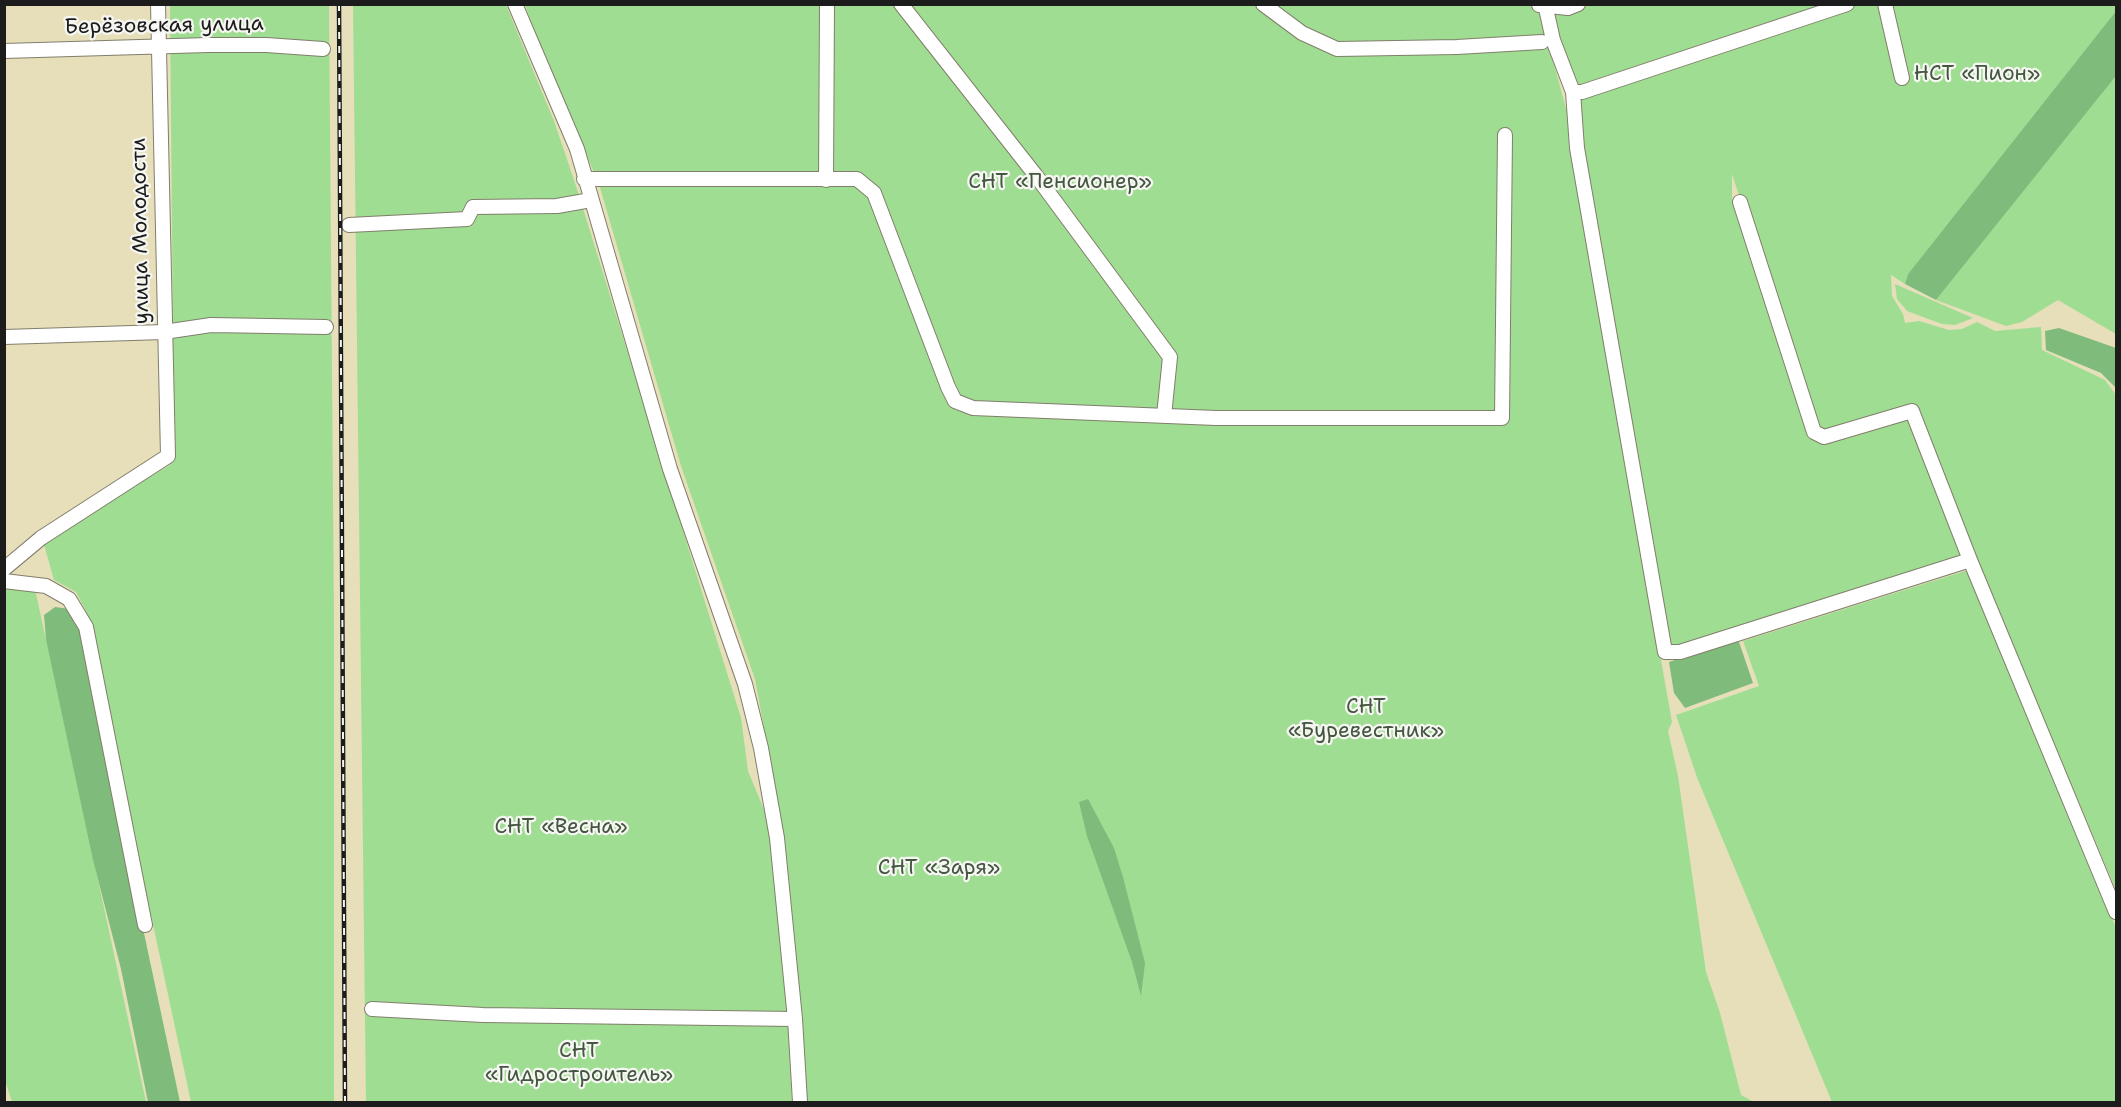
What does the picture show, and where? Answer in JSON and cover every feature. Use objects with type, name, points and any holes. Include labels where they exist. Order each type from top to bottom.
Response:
[{"type":"street","name":"улица Молодости","points":[[4,569],[41,538],[168,456],[158,4]]},
{"type":"street","points":[[516,4],[577,149],[670,469],[745,684],[761,748],[777,838],[795,1019],[800,1102]]},
{"type":"street","points":[[826,180],[827,4]]},
{"type":"street","points":[[901,4],[1037,177],[1170,357],[1164,416]]},
{"type":"street","points":[[1263,4],[1302,33],[1338,49],[1457,47],[1542,42]]},
{"type":"street","points":[[1578,4],[1568,8],[1543,5],[1553,40],[1573,92],[1581,172],[1662,647],[1665,652],[1680,652],[1970,560]]},
{"type":"street","points":[[1573,92],[1582,92],[1847,4]]},
{"type":"street","points":[[1885,4],[1902,78]]},
{"type":"street","name":"Берёзовская улица","points":[[4,51],[266,45],[324,49]]},
{"type":"street","points":[[584,178],[857,180],[874,193],[955,401],[973,408],[1164,416],[1502,418],[1505,135]]},
{"type":"street","points":[[349,225],[466,219],[473,207],[557,206],[591,200]]},
{"type":"street","points":[[1740,202],[1814,432],[1824,437],[1912,411],[1970,560],[2116,912]]},
{"type":"street","points":[[4,337],[164,332],[211,325],[326,327]]},
{"type":"street","points":[[4,581],[45,586],[69,599],[87,627],[146,925]]},
{"type":"street","points":[[372,1009],[483,1015],[795,1019]]},
{"type":"green space","points":[[170,5],[329,5],[334,623],[334,1102],[191,1102],[101,681],[93,625],[76,592],[54,580],[43,541],[170,465],[174,455]]},
{"type":"green space","name":"СНТ «Весна»","points":[[353,5],[506,5],[554,121],[741,718],[748,771],[770,824],[786,994],[792,1102],[366,1102]]},
{"type":"green space","points":[[525,5],[1538,5],[1571,127],[1616,407],[1672,722],[1668,731],[1678,776],[1706,972],[1720,1013],[1741,1095],[1754,1102],[805,1102],[784,837],[755,679],[681,466],[599,184],[541,49]]},
{"type":"green space","points":[[1549,5],[2116,5],[2116,11],[1908,274],[1905,284],[1891,275],[1892,296],[1903,314],[1905,323],[1919,321],[1949,330],[1962,329],[1977,322],[1995,331],[2041,327],[2042,350],[2105,380],[2116,395],[2116,890],[1912,406],[1825,434],[1816,428],[1732,174],[1732,199],[1808,437],[1823,445],[1907,418],[1963,558],[1671,649],[1581,148]]},
{"type":"green space","points":[[2116,11],[2116,76],[1936,300],[1905,284],[1908,274]]},
{"type":"green space","name":"НСТ «Пион»","points":[[2116,76],[2116,334],[2058,300],[2022,322],[2006,326],[1936,300]]},
{"type":"green space","points":[[1895,284],[1973,318],[1955,325],[1942,324],[1907,311],[1897,299]]},
{"type":"green space","points":[[2059,328],[2116,348],[2116,388],[2101,373],[2046,350],[2045,331]]},
{"type":"green space","points":[[1968,570],[2116,928],[2116,1102],[1832,1102],[1698,780],[1676,715],[1759,686],[1743,641]]},
{"type":"green space","points":[[4,585],[35,589],[146,1102],[12,1102],[5,1080]]},
{"type":"green space","points":[[55,607],[70,609],[77,619],[180,1102],[148,1102],[121,969],[93,860],[46,640],[44,615]]},
{"type":"green space","points":[[1738,639],[1753,683],[1685,708],[1674,693],[1669,662]]},
{"type":"green space","points":[[1088,799],[1114,848],[1123,877],[1145,963],[1141,996],[1132,962],[1087,836],[1079,802]]},
{"type":"railway","points":[[339,4],[345,1102]]},
{"type":"park label","name":"СНТ «Пенсионер»","points":[[1060,183]]},
{"type":"park label","name":"СНТ «Буревестник»","points":[[1366,720]]},
{"type":"park label","name":"СНТ «Заря»","points":[[939,869]]},
{"type":"park label","name":"СНТ «Гидростроитель»","points":[[579,1064]]}]
